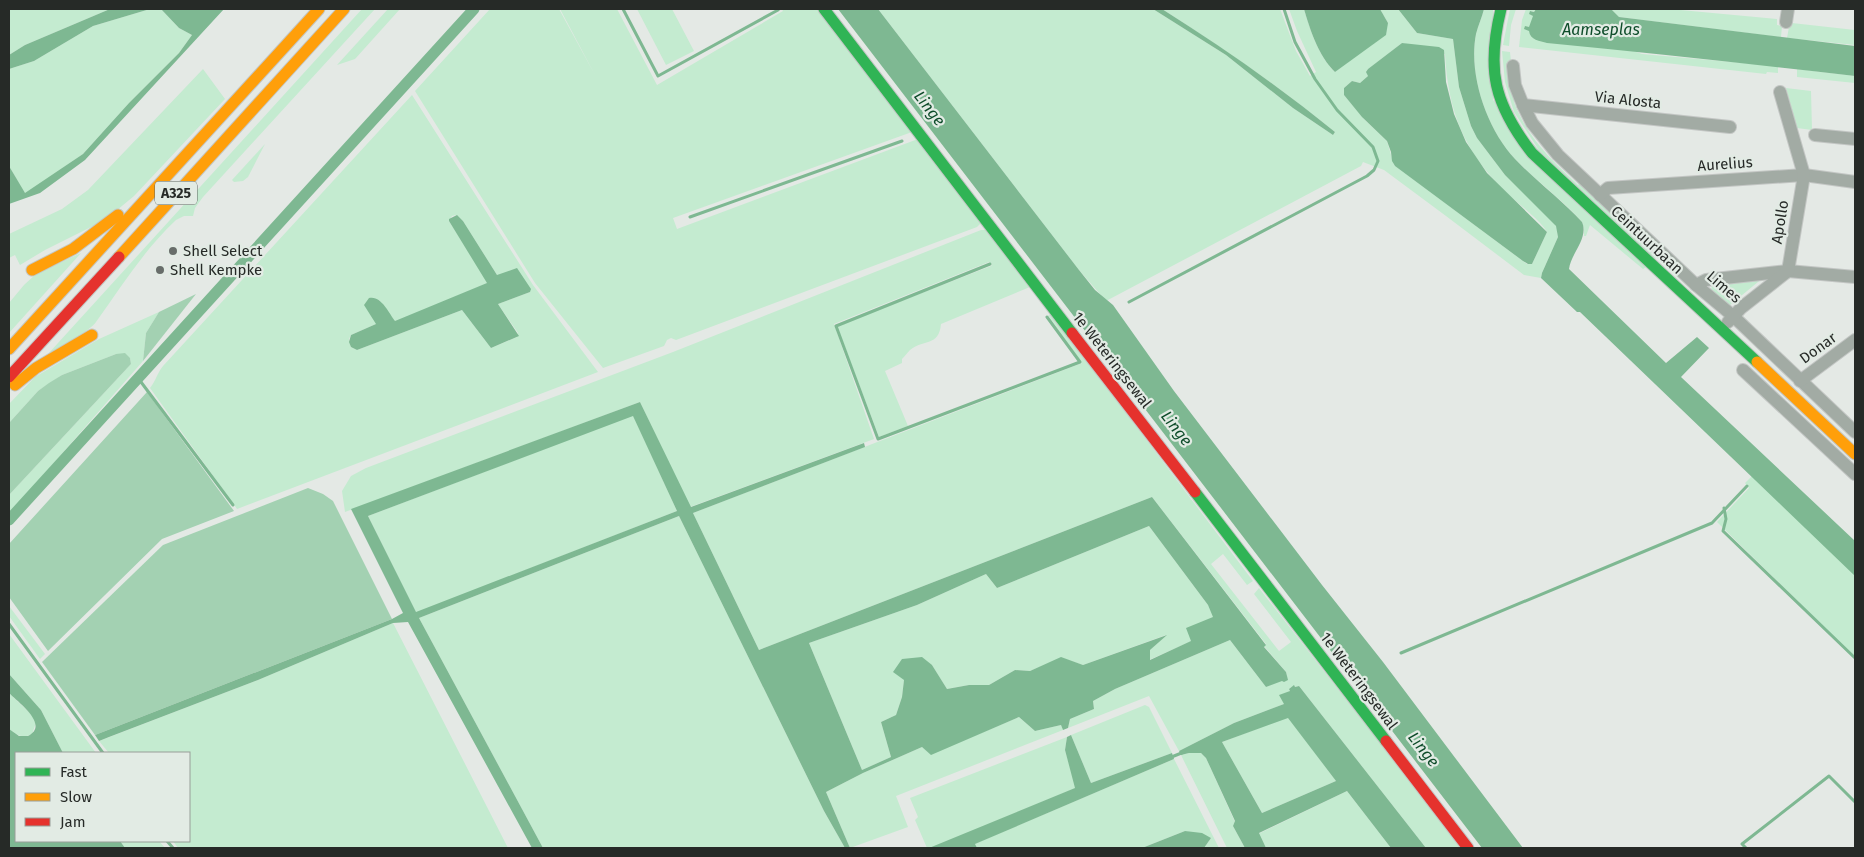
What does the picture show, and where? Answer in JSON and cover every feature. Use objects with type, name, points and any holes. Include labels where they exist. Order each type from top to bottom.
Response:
[{"type":"main road","name":"A325","points":[[9,349],[320,9]]},
{"type":"main road","name":"A325","points":[[9,377],[344,9]]},
{"type":"main road","name":"1e Weteringsewal","points":[[824,9],[1468,848]]},
{"type":"main road","name":"Ceintuurbaan","points":[[1502,9],[1494,35],[1494,75],[1498,96],[1508,120],[1521,140],[1532,153],[1855,454]]},
{"type":"main road","points":[[32,270],[73,249],[158,185]]},
{"type":"main road","points":[[9,389],[36,368],[92,335]]},
{"type":"street","points":[[1786,22],[1788,9]]},
{"type":"street","name":"Limes","points":[[1513,66],[1515,85],[1523,105],[1543,139],[1600,195],[1696,285],[1733,316],[1855,432]]},
{"type":"street","name":"Apollo","points":[[1780,92],[1804,175],[1788,271]]},
{"type":"street","name":"Via Alosta","points":[[1523,105],[1730,126]]},
{"type":"street","points":[[1815,135],[1855,139]]},
{"type":"street","name":"Aurelius","points":[[1600,195],[1608,188],[1804,175],[1855,182]]},
{"type":"street","points":[[1721,330],[1741,308],[1788,271]]},
{"type":"street","points":[[1696,285],[1706,280],[1788,271],[1855,277]]},
{"type":"street","name":"Donar","points":[[1800,381],[1855,340]]},
{"type":"street","points":[[1743,370],[1855,474]]},
{"type":"street","points":[[1779,403],[1789,392]]},
{"type":"shaded area","points":[[9,9],[110,9],[25,45],[9,55]]},
{"type":"shaded area","points":[[150,9],[161,9],[179,28],[192,35],[179,53],[129,103],[83,154],[25,194],[9,166],[9,69],[34,61],[93,26]]},
{"type":"shaded area","points":[[362,9],[375,9],[203,197],[195,208],[193,216],[184,216],[176,220],[164,232],[133,269],[92,326],[81,335],[48,354]]},
{"type":"shaded area","points":[[388,9],[400,9],[355,59],[337,65]]},
{"type":"shaded area","points":[[490,9],[559,9],[595,75],[560,9],[617,9],[657,85],[783,11],[782,9],[818,9],[912,132],[673,218],[677,229],[918,139],[981,223],[977,227],[676,340],[671,338],[667,340],[664,346],[603,368],[535,283],[415,91]]},
{"type":"shaded area","points":[[637,9],[672,9],[694,51],[666,65]]},
{"type":"shaded area","points":[[878,9],[1153,9],[1226,55],[1293,108],[1333,135],[1335,132],[1272,83],[1162,9],[1280,9],[1296,51],[1310,76],[1316,72],[1289,9],[1304,9],[1320,51],[1335,72],[1388,23],[1380,9],[1398,9],[1417,33],[1453,39],[1459,87],[1471,126],[1477,138],[1505,175],[1552,219],[1557,228],[1558,237],[1541,278],[1524,275],[1384,170],[1363,162],[1361,166],[1106,301],[1079,270]],"holes":[[[1402,43],[1445,54],[1450,94],[1461,129],[1469,146],[1491,177],[1547,232],[1532,264],[1527,264],[1394,165],[1387,141],[1365,120],[1344,95],[1344,88],[1352,81],[1360,83],[1368,76],[1367,70]]]},
{"type":"shaded area","points":[[1484,9],[1493,9],[1493,100],[1646,267],[1643,269],[1590,225],[1586,236],[1584,236],[1582,222],[1515,159],[1496,133],[1482,101],[1475,67],[1474,50],[1476,34]]},
{"type":"shaded area","points":[[1510,9],[1516,9],[1511,25],[1509,46],[1503,45]]},
{"type":"shaded area","points":[[1526,9],[1536,9],[1529,14],[1642,54],[1778,66],[1778,73],[1767,72],[1766,74],[1519,47],[1522,20]]},
{"type":"shaded area","points":[[1611,9],[1670,9],[1777,19],[1777,25],[1782,26],[1781,37],[1619,17]]},
{"type":"shaded area","points":[[1792,23],[1855,30],[1855,45],[1787,38],[1789,27],[1792,26]]},
{"type":"shaded area","points":[[1502,51],[1510,52],[1512,71],[1507,73],[1508,80],[1511,80],[1517,101],[1514,102],[1519,115],[1533,137],[1568,176],[1578,185],[1581,182],[1619,219],[1618,221],[1657,257],[1654,260],[1542,155],[1514,112],[1505,82]]},
{"type":"shaded area","points":[[203,69],[225,99],[134,196],[105,220],[45,250],[20,265],[15,255],[9,258],[9,234],[62,209],[88,190]]},
{"type":"shaded area","points":[[1797,69],[1855,76],[1855,83],[1797,77]]},
{"type":"shaded area","points":[[1786,88],[1811,91],[1812,130],[1797,128]]},
{"type":"shaded area","points":[[412,95],[533,285],[598,372],[237,509],[150,388],[163,366]],"holes":[[[456,215],[463,221],[497,275],[530,292],[498,304],[518,333],[517,337],[491,348],[462,310],[357,350],[351,347],[349,339],[351,335],[376,324],[379,300],[395,322],[488,283],[449,221],[452,216]]]},
{"type":"shaded area","points":[[265,144],[248,177],[243,181],[234,182],[232,180]]},
{"type":"shaded area","points":[[981,230],[987,230],[1030,287],[941,324],[940,331],[934,339],[910,350],[902,359],[902,363],[885,371],[908,426],[879,437],[837,326],[991,266],[992,264],[989,262],[834,324],[874,439],[690,507],[640,402],[345,512],[342,491],[351,476],[366,468],[673,352]]},
{"type":"shaded area","points":[[81,253],[9,333],[9,303],[24,285],[36,274]]},
{"type":"shaded area","points":[[1764,277],[1728,306],[1711,290],[1712,286]]},
{"type":"shaded area","points":[[196,294],[143,361],[146,333],[159,312]]},
{"type":"shaded area","points":[[159,312],[146,333],[143,361],[9,514],[9,495],[131,364],[130,358],[116,354],[62,375],[38,391],[9,423],[9,404],[35,377],[99,339]]},
{"type":"shaded area","points":[[1048,315],[1052,315],[1253,581],[1247,585],[1223,554],[1211,564],[1279,651],[1291,642],[1254,594],[1259,588],[1462,848],[1426,848],[1299,686],[1293,686],[1289,689],[1284,704],[1234,723],[1179,751],[1149,696],[1068,728],[1070,719],[1094,709],[1093,701],[1115,689],[1230,640],[1266,687],[1287,677],[1286,672],[1264,646],[1266,644],[1152,497],[759,650],[693,513],[1082,363]]},
{"type":"shaded area","points":[[125,353],[130,358],[131,364],[9,495],[9,423],[38,391],[62,375],[116,354]]},
{"type":"shaded area","points":[[147,392],[234,511],[162,539],[48,651],[9,597],[9,544]]},
{"type":"shaded area","points":[[633,415],[677,511],[416,613],[368,516]]},
{"type":"shaded area","points":[[1752,476],[1855,575],[1855,657],[1717,522],[1749,488],[1745,483]]},
{"type":"shaded area","points":[[308,488],[323,494],[333,501],[392,619],[95,735],[42,662],[163,545]]},
{"type":"shaded area","points":[[679,516],[824,811],[845,848],[543,848],[419,618]]},
{"type":"shaded area","points":[[1149,526],[1208,605],[1214,617],[1192,641],[1149,660],[1150,650],[1166,635],[1083,665],[1061,658],[1030,671],[1015,670],[989,685],[969,685],[947,689],[932,665],[904,680],[902,697],[896,715],[881,722],[891,757],[862,770],[809,643],[917,605],[986,574],[997,588]]},
{"type":"shaded area","points":[[9,606],[45,654],[40,659],[9,616]]},
{"type":"shaded area","points":[[393,623],[508,848],[178,848],[174,842],[190,842],[190,752],[108,752],[99,741],[258,680]]},
{"type":"shaded area","points":[[9,634],[95,752],[62,752],[41,710],[9,674]]},
{"type":"shaded area","points":[[9,693],[34,717],[36,723],[32,734],[20,736],[9,729]]},
{"type":"shaded area","points":[[1145,705],[1149,707],[1172,753],[1091,783],[1071,735]]},
{"type":"shaded area","points":[[1019,717],[1035,731],[1061,725],[1063,730],[896,796],[908,827],[850,848],[826,792],[922,747],[931,754]]},
{"type":"shaded area","points":[[1288,717],[1336,781],[1262,813],[1222,742]]},
{"type":"shaded area","points":[[1067,737],[1065,750],[1076,788],[936,846],[927,848],[915,820],[918,817],[910,798]]},
{"type":"shaded area","points":[[1201,753],[1206,758],[1235,822],[1233,826],[1245,848],[1227,848],[1181,755]]},
{"type":"shaded area","points":[[1174,759],[1219,848],[1204,848],[1211,838],[1185,831],[1142,848],[977,848],[974,844]]},
{"type":"shaded area","points":[[1347,791],[1391,848],[1266,848],[1258,834]]},
{"type":"shaded area","points":[[121,842],[160,842],[165,848],[125,848]]},
{"type":"water","points":[[110,9],[150,9],[93,26],[34,61],[9,69],[9,55],[25,45]]},
{"type":"water","points":[[161,9],[224,9],[85,160],[40,193],[9,204],[9,166],[25,193],[83,154],[129,103],[179,53],[192,35],[179,28]]},
{"type":"water","name":"Linge","points":[[838,9],[878,9],[1079,270],[1095,290],[1113,305],[1174,391],[1383,662],[1523,848],[1482,848]]},
{"type":"water","points":[[1153,9],[1162,9],[1250,68],[1335,132],[1333,135],[1293,108],[1226,55]]},
{"type":"water","points":[[1304,9],[1380,9],[1388,23],[1386,35],[1335,72],[1320,51]]},
{"type":"water","points":[[1398,9],[1484,9],[1476,34],[1474,50],[1477,84],[1482,101],[1496,133],[1505,147],[1515,159],[1582,222],[1583,234],[1569,269],[1666,363],[1697,337],[1709,348],[1681,377],[1855,541],[1855,576],[1580,312],[1577,312],[1541,278],[1558,237],[1556,226],[1505,175],[1477,138],[1471,126],[1459,87],[1453,39],[1417,33]]},
{"type":"water","name":"Aamseplas","points":[[1536,9],[1611,9],[1619,17],[1855,46],[1855,76],[1547,43],[1533,38],[1529,31],[1524,29],[1525,26],[1529,27],[1533,16],[1529,14],[1530,11],[1534,12]]},
{"type":"water","points":[[1402,43],[1439,47],[1444,50],[1446,82],[1454,114],[1466,142],[1487,173],[1547,232],[1532,264],[1523,261],[1395,166],[1387,141],[1362,117],[1344,95],[1344,88],[1352,81],[1360,83],[1368,76],[1366,72],[1368,69]]},
{"type":"water","points":[[457,215],[463,221],[497,275],[517,268],[531,289],[530,292],[498,304],[519,336],[491,348],[462,310],[357,350],[351,347],[349,342],[351,335],[376,324],[364,305],[369,298],[377,299],[381,302],[395,321],[487,283],[449,221],[449,219]]},
{"type":"water","points":[[640,402],[691,507],[864,443],[865,447],[693,513],[759,650],[1152,497],[1266,645],[1264,647],[1286,672],[1288,680],[1266,687],[1230,640],[1115,689],[1093,701],[1094,709],[1070,719],[1068,728],[1063,730],[1061,725],[1035,731],[1019,717],[931,755],[922,747],[826,792],[850,848],[845,848],[824,811],[679,516],[419,618],[543,848],[532,848],[408,622],[393,623],[258,680],[99,741],[95,735],[392,619],[403,613],[351,509]],"holes":[[[633,416],[677,511],[416,612],[368,516]],[[1149,526],[1208,605],[1213,617],[1186,628],[1191,641],[1150,660],[1150,650],[1167,635],[1083,665],[1061,657],[1030,671],[1015,670],[989,685],[969,685],[947,689],[932,665],[922,657],[902,659],[893,672],[904,680],[902,697],[896,715],[881,722],[891,757],[862,770],[809,643],[917,605],[986,574],[997,588]]]},
{"type":"water","points":[[9,674],[41,710],[62,752],[15,752],[15,842],[121,842],[125,848],[9,848],[9,729],[19,736],[28,736],[34,731],[36,726],[30,714],[9,693]]},
{"type":"water","points":[[1294,685],[1295,687],[1299,686],[1426,848],[1391,848],[1347,791],[1259,833],[1266,848],[1245,848],[1233,826],[1235,821],[1206,758],[1201,753],[1181,755],[1179,751],[1234,723],[1284,704],[1279,695],[1290,691],[1289,689]],"holes":[[[1288,718],[1336,781],[1262,813],[1222,742]]]},
{"type":"water","points":[[1071,735],[1091,783],[1172,753],[1174,759],[975,844],[977,848],[929,848],[1075,788],[1065,750],[1067,737]]},
{"type":"water","points":[[1185,831],[1202,833],[1211,838],[1204,848],[1142,848]]},
{"type":"waterway","points":[[9,520],[474,9]]},
{"type":"waterway","points":[[623,9],[658,76],[778,10]]},
{"type":"waterway","points":[[1129,302],[1367,176],[1374,170],[1378,161],[1373,147],[1337,110],[1315,79],[1295,42],[1284,9]]},
{"type":"waterway","points":[[690,217],[902,141]]},
{"type":"waterway","points":[[990,264],[836,326],[878,439],[1080,362],[1047,317]]},
{"type":"waterway","points":[[138,378],[233,505]]},
{"type":"waterway","points":[[1401,653],[1712,523],[1747,486]]},
{"type":"waterway","points":[[1724,508],[1726,519],[1723,531],[1855,658]]},
{"type":"waterway","points":[[9,624],[102,752]]},
{"type":"waterway","points":[[1169,758],[1184,752]]},
{"type":"waterway","points":[[1746,848],[1742,844],[1829,776],[1855,802]]},
{"type":"waterway","points":[[168,842],[173,848]]},
{"type":"traffic: fast","points":[[824,9],[1072,333]]},
{"type":"traffic: fast","points":[[1501,9],[1494,50],[1497,86],[1509,118],[1532,153],[1757,362]]},
{"type":"traffic: fast","points":[[1195,492],[1386,741]]},
{"type":"traffic: slow","points":[[9,349],[319,9]]},
{"type":"traffic: slow","points":[[119,257],[344,9]]},
{"type":"traffic: slow","points":[[32,270],[73,249],[118,215]]},
{"type":"traffic: slow","points":[[15,385],[36,368],[92,335]]},
{"type":"traffic: slow","points":[[1757,362],[1855,454]]},
{"type":"traffic: jam","points":[[9,377],[119,257]]},
{"type":"traffic: jam","points":[[1072,333],[1195,492]]},
{"type":"traffic: jam","points":[[1386,741],[1468,848]]},
{"type":"place","name":"Shell Select","points":[[173,251]]},
{"type":"place","name":"Shell Kempke","points":[[160,270]]}]
